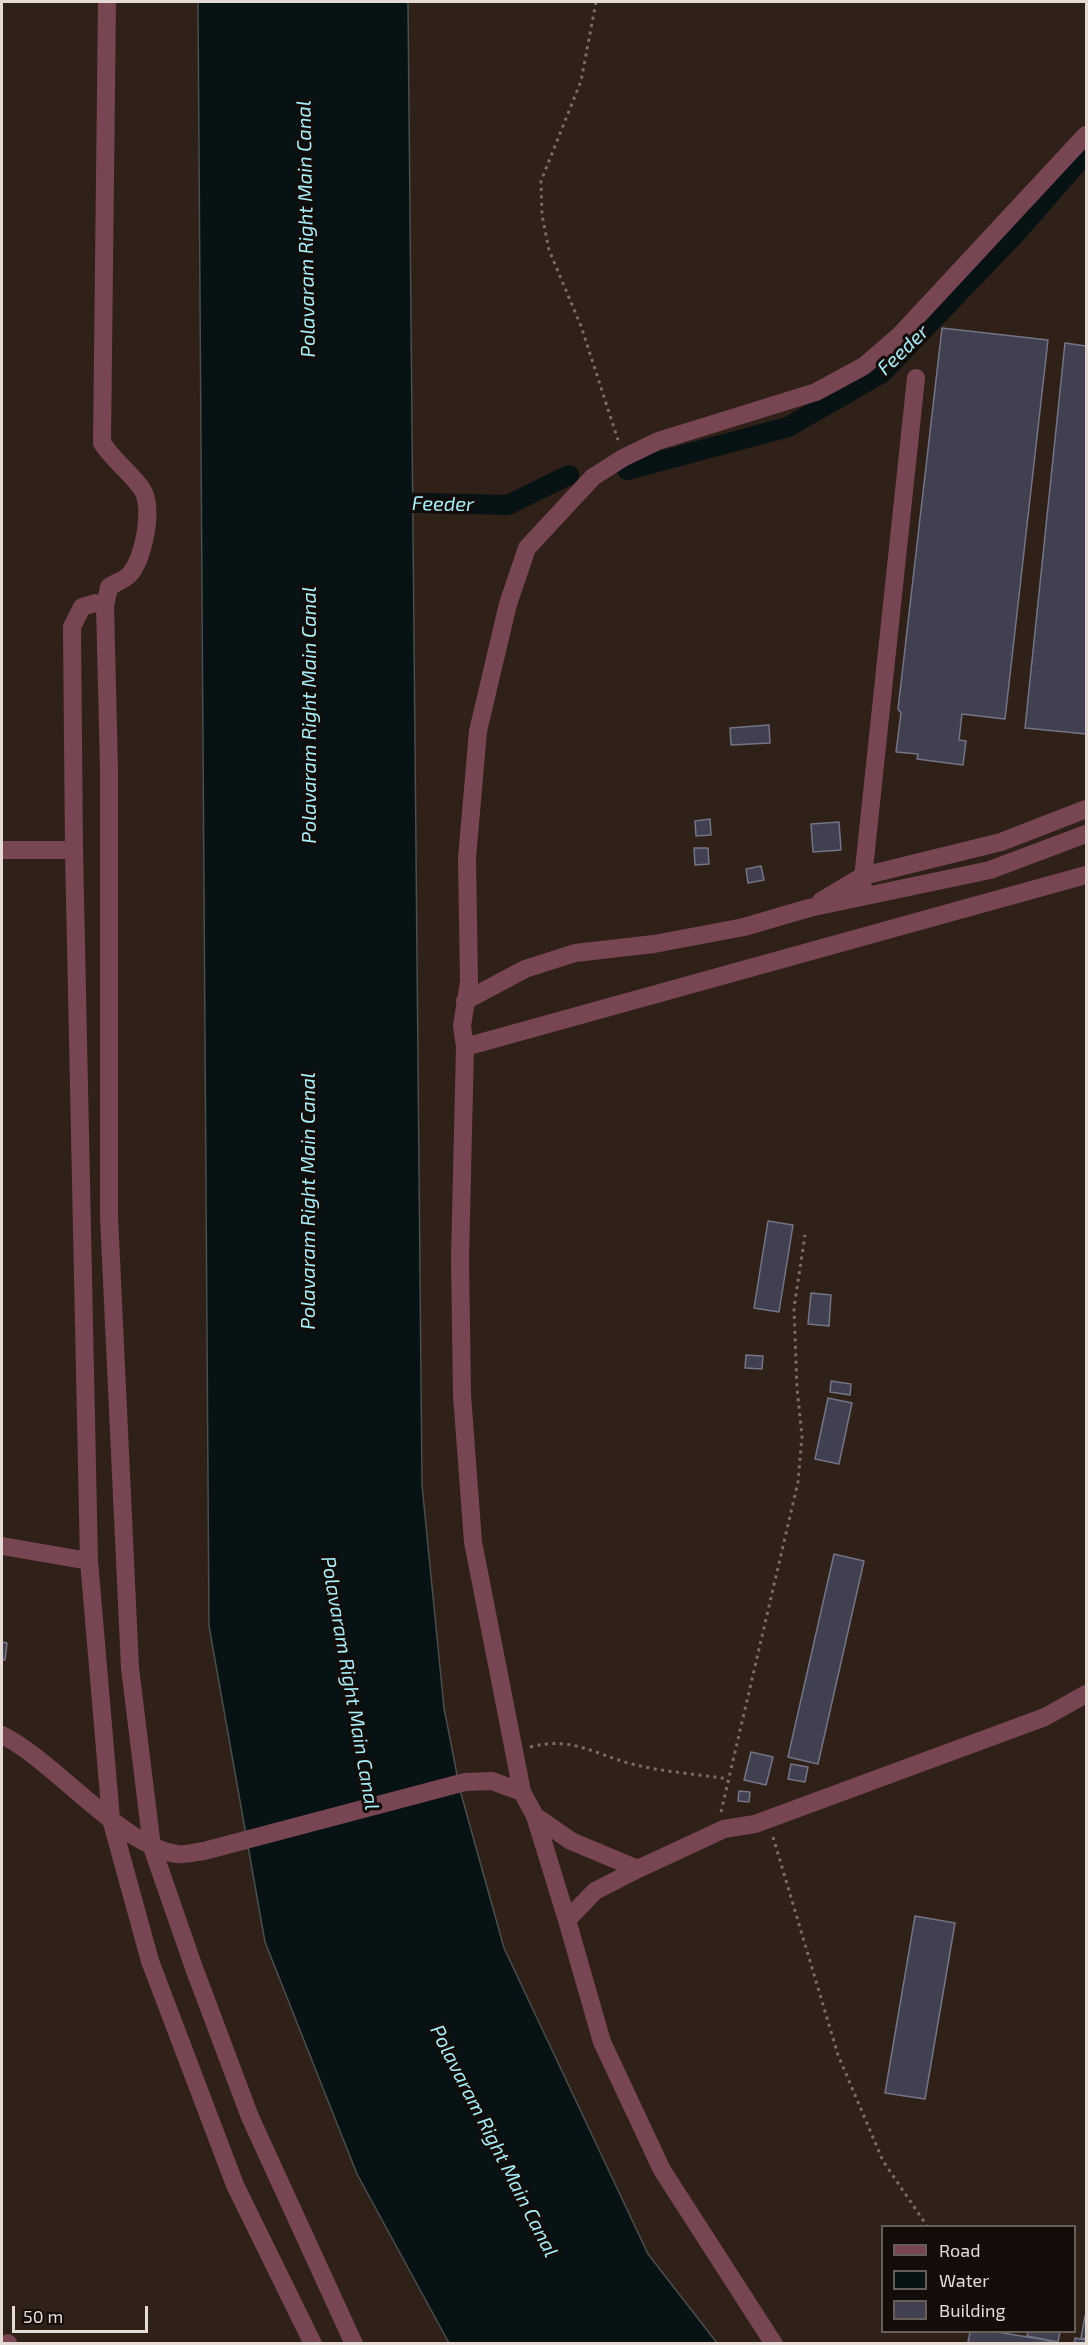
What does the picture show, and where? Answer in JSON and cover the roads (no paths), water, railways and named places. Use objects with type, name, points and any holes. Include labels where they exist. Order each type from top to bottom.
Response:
[{"type":"street","points":[[107,2],[102,442],[113,460],[143,491],[147,511],[146,532],[141,555],[130,574],[109,587],[105,606],[110,769],[109,1216],[130,1668],[152,1847],[250,2117],[354,2343]]},
{"type":"street","points":[[774,2343],[662,2170],[602,2042],[535,1816],[522,1792],[473,1542],[462,1395],[460,1258],[465,1047],[462,1026],[469,982],[467,858],[478,731],[508,604],[527,549],[593,477],[623,458],[658,441],[816,392],[864,366],[900,335],[1086,135]]},
{"type":"street","points":[[861,897],[916,378]]},
{"type":"street","points":[[105,606],[94,603],[82,608],[72,627],[74,850],[89,1561],[111,1819],[150,1961],[231,2174],[313,2343]]},
{"type":"street","points":[[810,908],[863,876],[1001,842],[1086,809]]},
{"type":"street","points":[[465,1001],[525,969],[575,953],[654,944],[744,927],[810,908],[990,870],[1086,834]]},
{"type":"street","points":[[2,850],[74,850]]},
{"type":"street","points":[[465,1047],[1086,875]]},
{"type":"street","points":[[2,1546],[89,1561]]},
{"type":"street","points":[[567,1920],[595,1891],[724,1829],[755,1824],[1045,1717],[1086,1694]]},
{"type":"street","points":[[2,1735],[23,1745],[111,1819],[152,1847],[178,1854],[204,1851],[465,1782],[492,1781],[522,1792]]},
{"type":"street","points":[[535,1816],[571,1841],[638,1869]]},
{"type":"water","name":"Polavaram Right Main Canal","points":[[198,2],[408,2],[422,1485],[444,1708],[460,1790],[504,1948],[648,2254],[717,2343],[449,2343],[357,2174],[265,1942],[209,1626]]},
{"type":"waterway","name":"Feeder","points":[[627,470],[788,427],[882,373],[1019,230],[1086,153]]},
{"type":"waterway","name":"Feeder","points":[[387,502],[508,505],[569,475]]}]
